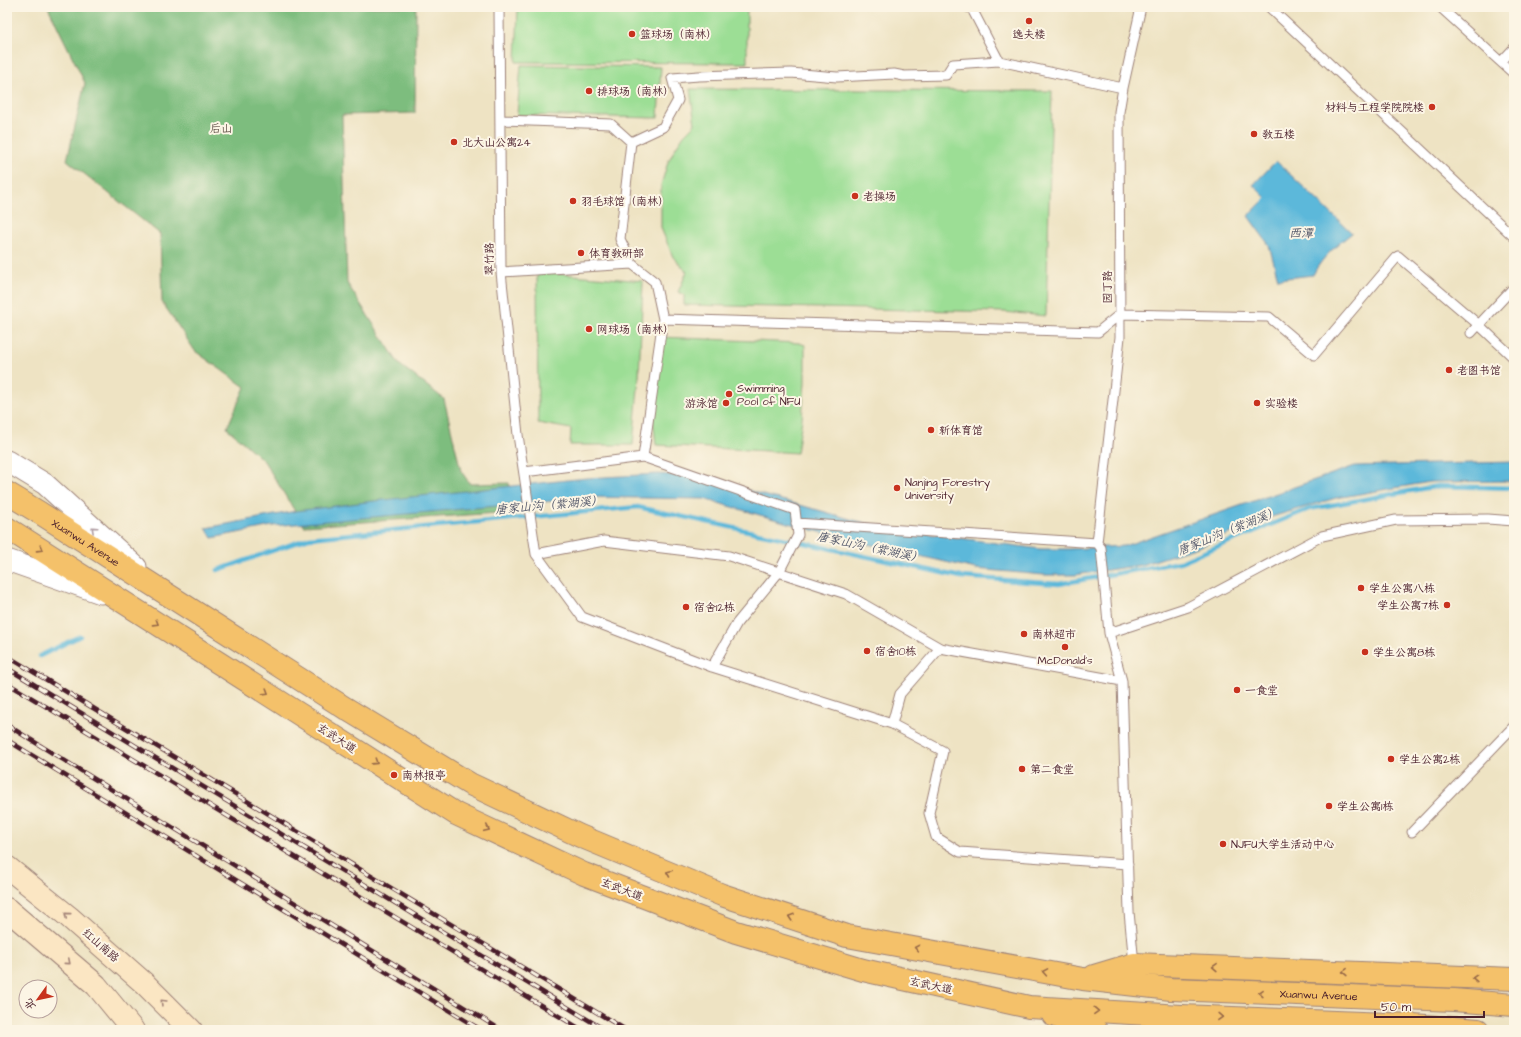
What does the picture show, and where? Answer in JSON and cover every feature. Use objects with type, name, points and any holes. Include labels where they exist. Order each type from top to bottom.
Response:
[{"type":"highway","name":"Xuanwu Avenue","points":[[7,493],[164,593]]},
{"type":"highway","points":[[7,528],[123,602]]},
{"type":"highway","points":[[164,593],[345,708],[470,784],[580,836],[722,895],[847,936],[1083,979],[1134,964],[1514,979]]},
{"type":"highway","name":"玄武大道","points":[[123,602],[456,814],[584,874],[736,932],[856,968],[1030,1007],[1181,1016],[1405,1025],[1478,1030]]},
{"type":"highway","name":"Xuanwu Avenue","points":[[1083,979],[1171,989],[1454,1000],[1514,1005]]},
{"type":"highway","points":[[1030,1007],[1096,1030]]},
{"type":"main road","name":"红山南路","points":[[7,867],[69,917],[145,984],[191,1030]]},
{"type":"main road","points":[[7,909],[96,985],[133,1030]]},
{"type":"street","points":[[7,461],[45,484],[164,593]]},
{"type":"street","points":[[7,560],[123,602]]},
{"type":"lane","name":"翠竹路","points":[[499,7],[501,272],[518,435],[536,554]]},
{"type":"lane","points":[[967,7],[972,9],[999,61]]},
{"type":"lane","name":"园丁路","points":[[1134,964],[1129,912],[1122,681],[1109,633],[1101,548],[1098,543],[1120,337],[1119,112],[1141,7]]},
{"type":"lane","points":[[1269,7],[1514,237]]},
{"type":"lane","points":[[1440,7],[1514,74]]},
{"type":"lane","points":[[1501,62],[1514,48]]},
{"type":"lane","points":[[631,142],[663,127],[678,100],[672,78],[791,73],[837,77],[894,74],[904,76],[946,75],[953,64],[999,61],[1123,88]]},
{"type":"lane","points":[[500,120],[611,124],[631,142]]},
{"type":"lane","points":[[631,142],[620,239],[632,264],[655,282],[663,320],[643,457]]},
{"type":"lane","points":[[663,320],[1098,332],[1120,314],[1269,317],[1314,355],[1398,256],[1479,325],[1514,358]]},
{"type":"lane","points":[[501,272],[632,264]]},
{"type":"lane","points":[[1471,333],[1514,287]]},
{"type":"lane","points":[[524,472],[643,457],[795,510],[798,535],[791,550],[779,572],[737,623],[712,667]]},
{"type":"lane","points":[[1109,633],[1188,607],[1322,536],[1396,520],[1488,519],[1514,521]]},
{"type":"lane","points":[[796,523],[1098,543]]},
{"type":"lane","points":[[1122,681],[940,648],[846,594],[730,556],[604,541],[536,554],[582,617],[712,667],[892,724],[943,751],[929,813],[936,837],[960,852],[1128,864]]},
{"type":"lane","points":[[892,724],[900,694],[940,648]]},
{"type":"lane","points":[[1412,832],[1514,726]]},
{"type":"green space","name":"后山","points":[[48,7],[416,7],[415,113],[342,115],[347,283],[399,364],[444,399],[461,471],[470,484],[509,483],[512,512],[304,526],[264,461],[227,428],[245,387],[195,351],[162,302],[160,234],[67,160],[85,83]]},
{"type":"green space","name":"篮球场（南林）","points":[[518,7],[747,7],[747,63],[516,62]]},
{"type":"green space","name":"排球场（南林）","points":[[521,65],[661,67],[658,118],[517,115]]},
{"type":"green space","name":"老操场","points":[[690,89],[1052,91],[1046,316],[1004,312],[684,305],[684,295],[678,292],[687,272],[673,257],[661,228],[661,185],[668,162],[676,147],[684,135],[695,124]]},
{"type":"green space","name":"网球场（南林）","points":[[537,272],[643,281],[639,377],[633,445],[570,445],[571,429],[538,423]]},
{"type":"green space","name":"Swimming Pool of NFU","points":[[661,337],[799,343],[805,345],[805,383],[797,453],[656,445],[653,419]]},
{"type":"water","name":"西潭","points":[[1276,161],[1352,233],[1325,257],[1313,275],[1278,279],[1269,245],[1248,216],[1266,198],[1253,185]]},
{"type":"water","points":[[1514,462],[1514,481],[1430,482],[1336,498],[1261,520],[1204,545],[1141,565],[1075,575],[1044,575],[976,569],[837,537],[704,499],[583,497],[565,500],[272,526],[212,538],[206,528],[296,511],[374,501],[586,478],[658,474],[711,478],[760,494],[854,520],[901,530],[1040,549],[1069,549],[1124,546],[1355,466]]},
{"type":"waterway","name":"唐家山沟（紫湖溪）","points":[[218,570],[309,538],[638,507],[961,577],[1059,584],[1180,562],[1309,509],[1438,486],[1514,488]]},
{"type":"waterway","name":"唐家山沟（紫湖溪）","points":[[40,656],[80,636]]},
{"type":"railway","points":[[7,656],[626,1030]]},
{"type":"railway","points":[[7,668],[605,1030]]},
{"type":"railway","points":[[7,683],[582,1030]]},
{"type":"railway","points":[[7,725],[501,1030]]},
{"type":"railway","points":[[7,740],[481,1030]]},
{"type":"place","name":"逸夫楼","points":[[1029,21]]},
{"type":"place","name":"篮球场（南林）","points":[[632,34]]},
{"type":"place","name":"排球场（南林）","points":[[589,91]]},
{"type":"place","name":"材料与工程学院院楼","points":[[1432,107]]},
{"type":"place","name":"教五楼","points":[[1254,134]]},
{"type":"place","name":"北大山公寓24","points":[[454,142]]},
{"type":"place","name":"老操场","points":[[855,196]]},
{"type":"place","name":"羽毛球馆（南林）","points":[[573,201]]},
{"type":"place","name":"体育教研部","points":[[581,253]]},
{"type":"place","name":"网球场（南林）","points":[[589,329]]},
{"type":"place","name":"老图书馆","points":[[1449,370]]},
{"type":"place","name":"Swimming Pool of NFU","points":[[729,394]]},
{"type":"place","name":"游泳馆","points":[[726,403]]},
{"type":"place","name":"实验楼","points":[[1257,403]]},
{"type":"place","name":"新体育馆","points":[[931,430]]},
{"type":"place","name":"Nanjing Forestry University","points":[[897,488]]},
{"type":"place","name":"学生公寓八栋","points":[[1361,588]]},
{"type":"place","name":"学生公寓7栋","points":[[1447,605]]},
{"type":"place","name":"宿舍12栋","points":[[686,607]]},
{"type":"place","name":"南林超市","points":[[1024,634]]},
{"type":"place","name":"McDonald's","points":[[1065,647]]},
{"type":"place","name":"宿舍10栋","points":[[867,651]]},
{"type":"place","name":"学生公寓8栋","points":[[1365,652]]},
{"type":"place","name":"一食堂","points":[[1237,690]]},
{"type":"place","name":"学生公寓2栋","points":[[1391,759]]},
{"type":"place","name":"第二食堂","points":[[1022,769]]},
{"type":"place","name":"南林报亭","points":[[394,775]]},
{"type":"place","name":"学生公寓1栋","points":[[1329,806]]},
{"type":"place","name":"NJFU大学生活动中心","points":[[1223,844]]}]
